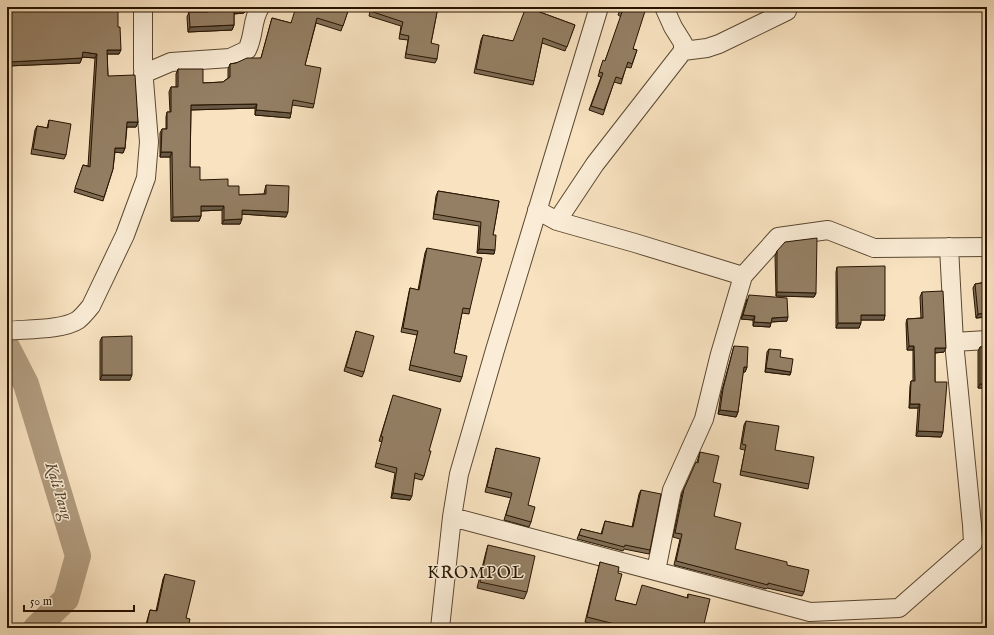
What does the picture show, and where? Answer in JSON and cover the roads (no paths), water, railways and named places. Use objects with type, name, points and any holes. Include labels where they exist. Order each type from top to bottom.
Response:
[{"type":"street","points":[[7,331],[55,327],[77,321],[91,306],[125,235],[146,178],[149,142],[143,74],[143,7]]},
{"type":"street","points":[[143,74],[171,62],[230,58],[248,50],[252,41],[254,16],[260,7]]},
{"type":"street","points":[[440,628],[452,517],[459,474],[598,7]]},
{"type":"street","points":[[558,221],[595,164],[683,51],[683,43],[673,27],[664,7]]},
{"type":"street","points":[[683,51],[707,48],[719,44],[787,11]]},
{"type":"street","points":[[537,210],[558,221],[743,276]]},
{"type":"street","points":[[656,571],[672,490],[704,419],[720,354],[743,276],[778,237],[828,230],[874,248],[987,246]]},
{"type":"street","points":[[452,517],[810,612],[900,608],[973,543],[954,342],[949,247]]},
{"type":"street","points":[[954,342],[987,340]]},
{"type":"waterway","name":"Kali Pang","points":[[7,347],[26,384],[78,556],[66,599],[36,628]]},
{"type":"district","name":"KROMPOL","points":[[476,573]]}]
